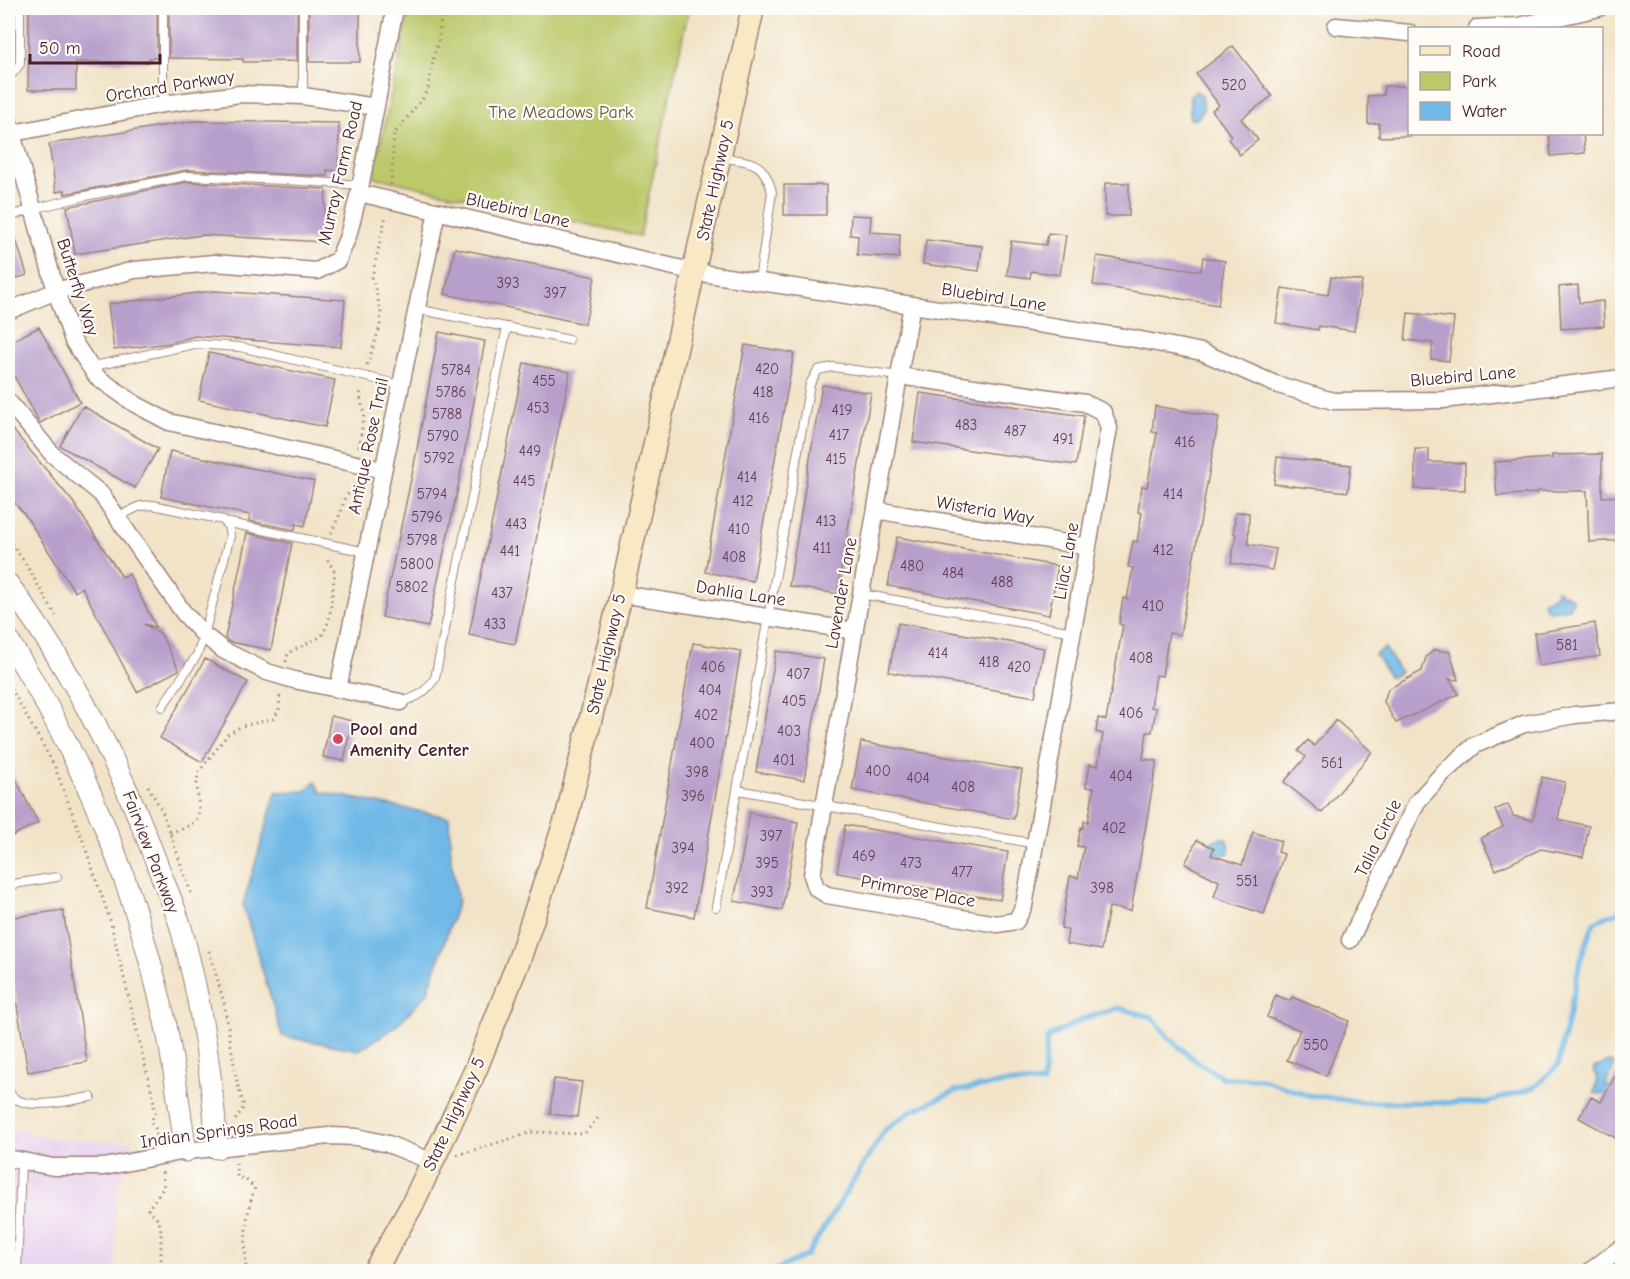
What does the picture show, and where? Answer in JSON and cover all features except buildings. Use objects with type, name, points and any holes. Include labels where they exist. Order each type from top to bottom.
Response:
[{"type":"main road","name":"State Highway 5","points":[[374,1272],[412,1205],[476,1069],[519,960],[572,794],[621,594],[753,8]]},
{"type":"street","name":"Murray Farm Road","points":[[8,311],[56,291],[134,270],[214,263],[317,271],[338,260],[348,236],[360,189],[395,8]]},
{"type":"street","points":[[1498,27],[1519,26],[1599,8]]},
{"type":"street","points":[[1336,26],[1408,33]]},
{"type":"street","name":"Orchard Parkway","points":[[9,129],[240,93],[303,96],[376,107]]},
{"type":"street","name":"Butterfly Way","points":[[9,129],[56,291],[73,341],[97,377],[135,404],[169,422],[383,470]]},
{"type":"street","name":"Bluebird Lane","points":[[360,189],[437,211],[695,272],[1136,339],[1202,352],[1275,384],[1333,401],[1443,400],[1623,378]]},
{"type":"street","name":"Antique Rose Trail","points":[[338,689],[437,211]]},
{"type":"street","name":"Lavender Lane","points":[[816,888],[812,875],[912,305]]},
{"type":"street","name":"Lilac Lane","points":[[899,376],[1085,403],[1103,412],[1109,428],[1036,844],[1024,906],[1016,921]]},
{"type":"street","points":[[8,401],[53,455],[101,494],[183,612],[204,635],[223,650],[267,672],[400,702]]},
{"type":"street","name":"Wisteria Way","points":[[876,510],[1088,547]]},
{"type":"street","name":"Fairview Parkway","points":[[8,584],[68,673],[107,745],[144,828],[183,938],[200,1014],[213,1097],[217,1148]]},
{"type":"street","name":"Dahlia Lane","points":[[621,594],[855,631]]},
{"type":"street","name":"Fairview Parkway","points":[[8,640],[39,689],[71,749],[106,827],[143,938],[165,1022],[186,1151]]},
{"type":"street","name":"Talia Circle","points":[[1350,940],[1417,802],[1443,773],[1467,752],[1475,746],[1524,724],[1575,715],[1623,711]]},
{"type":"street","name":"Primrose Place","points":[[816,888],[827,895],[997,924],[1016,921]]},
{"type":"street","name":"Indian Springs Road","points":[[14,1160],[53,1167],[104,1167],[186,1151],[312,1137],[357,1137],[388,1143],[433,1161]]},
{"type":"street","points":[[1589,1272],[1623,1247]]},
{"type":"lane","points":[[8,79],[20,64],[20,8]]},
{"type":"lane","points":[[163,8],[163,104]]},
{"type":"lane","points":[[303,8],[303,96]]},
{"type":"lane","points":[[719,157],[752,164],[764,170],[768,178],[772,192],[759,281]]},
{"type":"lane","points":[[8,217],[33,208],[188,176],[285,180],[360,189]]},
{"type":"lane","points":[[417,309],[569,340]]},
{"type":"lane","points":[[400,702],[414,699],[427,691],[435,678],[507,327]]},
{"type":"lane","points":[[90,367],[194,344],[240,346],[401,385]]},
{"type":"lane","points":[[716,907],[770,617],[810,384],[818,370],[833,367],[899,376]]},
{"type":"lane","points":[[118,517],[140,506],[153,505],[366,552]]},
{"type":"lane","points":[[162,706],[196,655],[204,635],[230,536],[225,522]]},
{"type":"lane","points":[[861,594],[1073,632]]},
{"type":"lane","points":[[738,790],[1036,844]]},
{"type":"lane","points":[[8,885],[57,877]]},
{"type":"lane","points":[[8,1088],[13,1097],[30,1104],[55,1103],[91,1097]]},
{"type":"lane","points":[[14,1160],[17,1272]]},
{"type":"path","points":[[8,683],[54,765],[110,920],[153,1097],[155,1112],[151,1124],[155,1128],[164,1187],[148,1209],[159,1221],[161,1272]]},
{"type":"path","points":[[433,1161],[533,1132],[584,1134],[598,1118]]},
{"type":"shaded area","points":[[8,1128],[53,1139],[133,1142],[116,1196],[115,1271],[8,1272]]},
{"type":"green space","name":"The Meadows Park","points":[[410,8],[689,8],[640,236],[373,177]]},
{"type":"water","points":[[1196,91],[1202,95],[1204,109],[1197,119],[1190,119],[1190,96]]},
{"type":"water","points":[[1556,590],[1560,591],[1561,595],[1565,594],[1572,598],[1573,603],[1569,608],[1550,611],[1544,606],[1543,602],[1555,596]]},
{"type":"water","points":[[1385,648],[1400,672],[1390,678],[1375,654]]},
{"type":"water","points":[[315,781],[321,792],[449,817],[451,860],[458,901],[427,994],[393,1029],[359,1050],[282,1036],[243,905],[276,792],[306,791]]},
{"type":"water","points":[[1221,838],[1226,839],[1229,852],[1214,856],[1213,862],[1208,845]]},
{"type":"water","points":[[1607,1061],[1613,1063],[1614,1068],[1606,1083],[1610,1091],[1603,1094],[1594,1093],[1598,1079],[1593,1070]]},
{"type":"waterway","points":[[771,1272],[807,1255],[885,1130],[910,1112],[955,1091],[1004,1083],[1043,1083],[1047,1038],[1083,1019],[1118,1008],[1152,1017],[1169,1038],[1197,1062],[1224,1078],[1262,1079],[1307,1095],[1363,1102],[1486,1103],[1535,1087],[1558,1065],[1581,958],[1594,922],[1622,910]]},
{"type":"place","name":"Pool and Amenity Center","points":[[338,739]]}]
